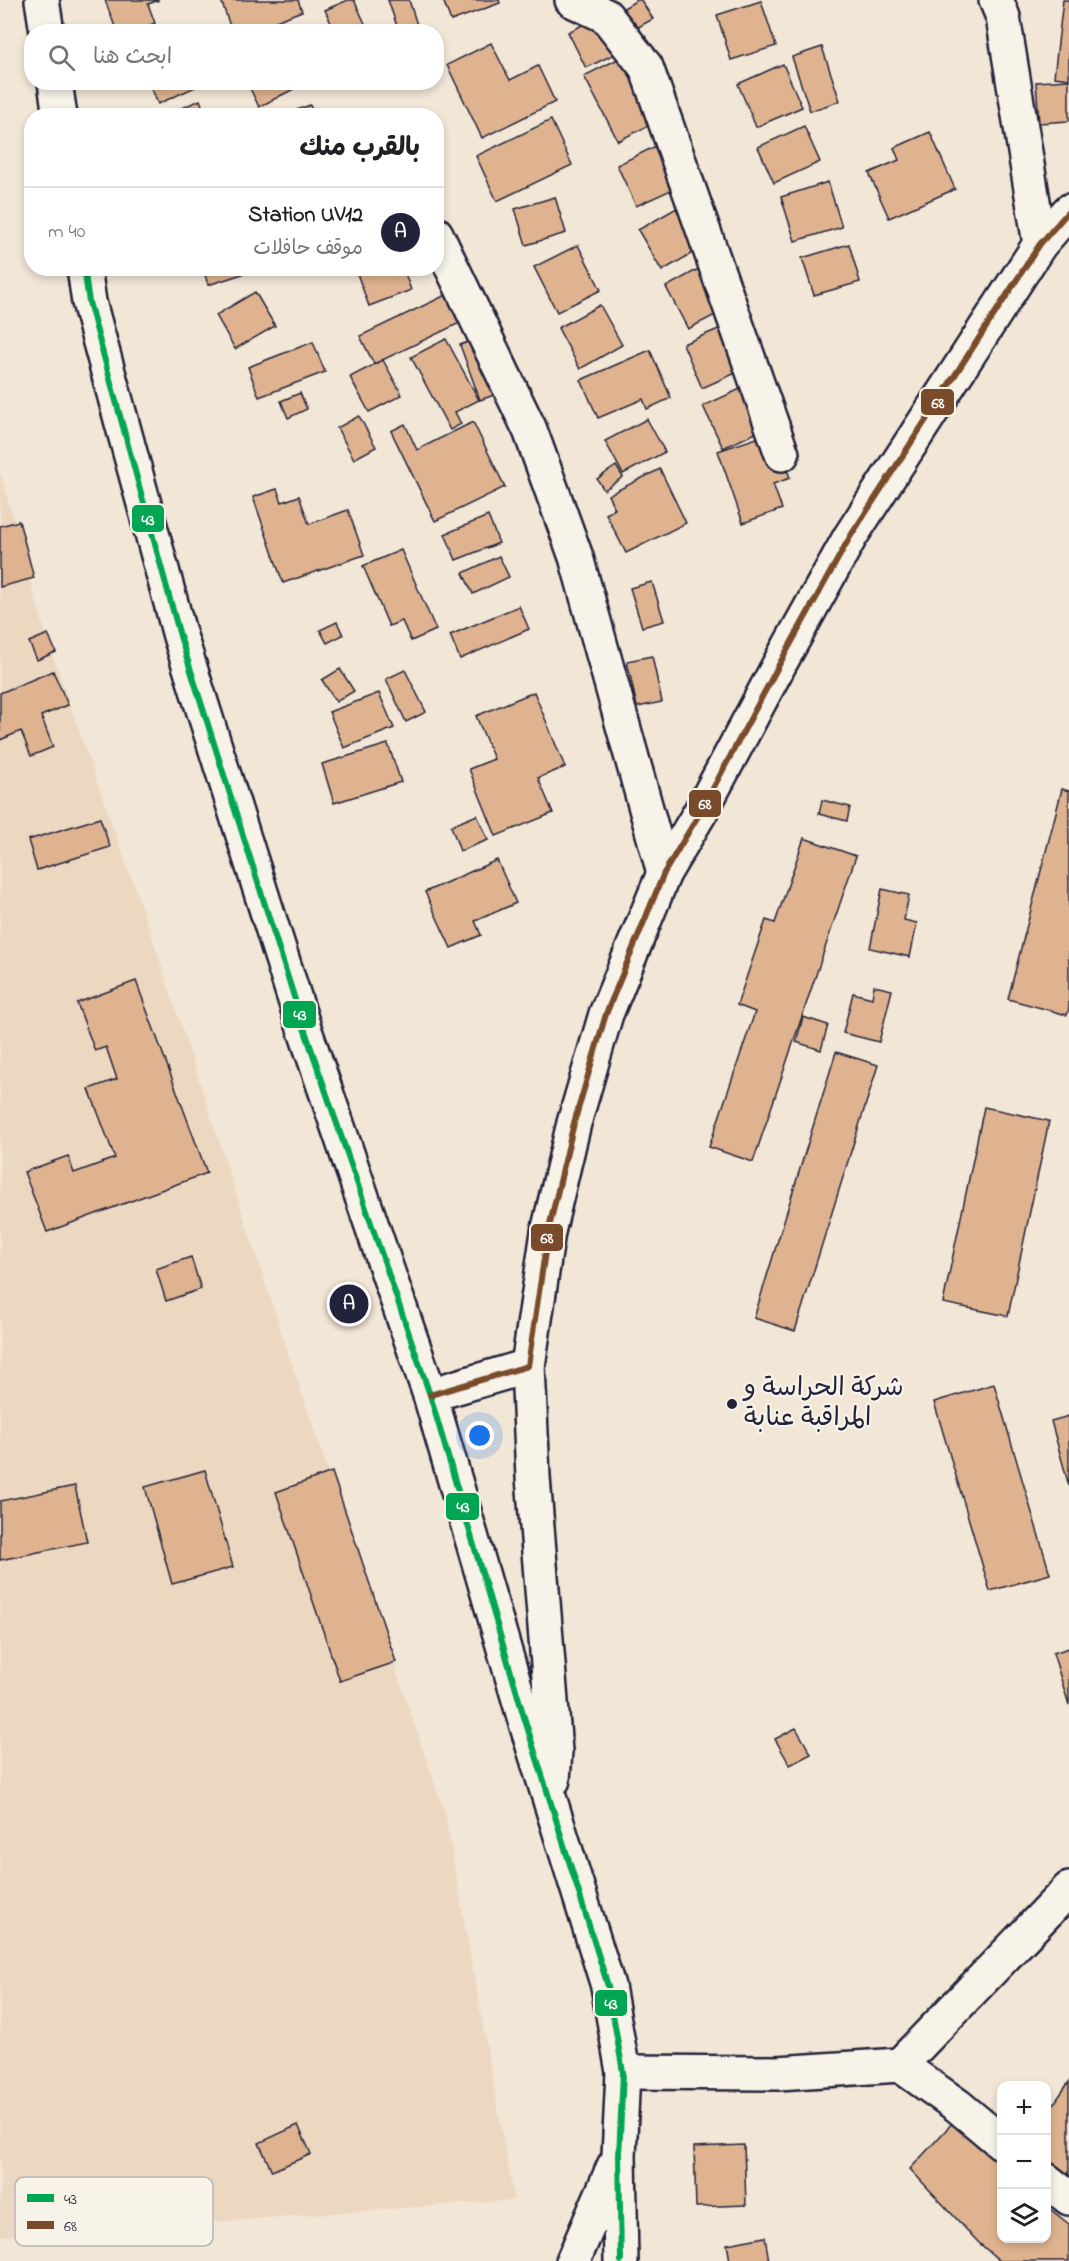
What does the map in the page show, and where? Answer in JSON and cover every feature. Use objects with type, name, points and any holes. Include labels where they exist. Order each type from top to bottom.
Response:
[{"type":"street","points":[[42,0],[46,24]]},
{"type":"street","points":[[572,0],[606,16],[646,67],[782,454]]},
{"type":"street","points":[[996,0],[1003,16],[1040,244]]},
{"type":"street","points":[[56,90],[59,108]]},
{"type":"street","points":[[552,1808],[555,1751],[533,1477],[528,1366],[548,1232],[574,1123],[606,1014],[663,873],[701,811],[850,537],[1040,244],[1069,211]]},
{"type":"street","points":[[444,251],[530,430],[576,557],[663,873]]},
{"type":"street","points":[[85,276],[89,302],[180,636],[302,1022],[430,1395],[552,1808],[608,1986],[623,2072],[619,2156],[621,2261]]},
{"type":"street","points":[[430,1395],[528,1366]]},
{"type":"street","points":[[900,2065],[1069,1889]]},
{"type":"street","points":[[623,2072],[778,2073],[900,2065],[958,2106],[997,2139]]},
{"type":"street","points":[[573,2261],[619,2156]]},
{"type":"street","points":[[1051,2184],[1069,2198]]},
{"type":"shaded area","points":[[0,472],[48,643],[153,940],[295,1374],[445,1814],[514,2200],[213,2222],[213,2177],[15,2177],[15,2235],[0,2236]]},
{"type":"building","points":[[105,0],[159,0],[148,4],[155,23],[114,24]]},
{"type":"building","points":[[221,0],[298,0],[302,11],[268,24],[229,24]]},
{"type":"building","points":[[348,0],[354,0],[365,24],[331,24],[325,10]]},
{"type":"building","points":[[388,0],[409,0],[417,24],[396,24]]},
{"type":"building","points":[[443,0],[499,0],[500,3],[451,21]]},
{"type":"building","points":[[641,0],[653,19],[631,31],[619,11]]},
{"type":"building","points":[[1063,0],[1069,0],[1069,79],[1054,77]]},
{"type":"building","points":[[761,1],[776,46],[731,60],[717,15]]},
{"type":"building","points":[[609,12],[627,48],[586,68],[568,32]]},
{"type":"building","points":[[491,43],[510,80],[538,66],[555,102],[482,138],[447,65]]},
{"type":"building","points":[[822,47],[840,101],[810,111],[792,57]]},
{"type":"building","points":[[626,55],[658,121],[618,141],[584,76]]},
{"type":"building","points":[[783,64],[802,107],[756,127],[738,84]]},
{"type":"building","points":[[1069,80],[1069,121],[1039,123],[1036,82]]},
{"type":"building","points":[[152,90],[189,90],[158,104]]},
{"type":"building","points":[[251,90],[292,90],[259,107]]},
{"type":"building","points":[[200,100],[203,108],[182,108]]},
{"type":"building","points":[[551,120],[572,165],[497,201],[476,156]]},
{"type":"building","points":[[804,126],[820,162],[774,183],[758,147]]},
{"type":"building","points":[[930,132],[955,189],[889,218],[869,173],[899,160],[894,148]]},
{"type":"building","points":[[660,144],[680,186],[636,206],[617,165]]},
{"type":"building","points":[[828,182],[842,227],[795,241],[781,197]]},
{"type":"building","points":[[555,197],[566,233],[526,245],[515,209]]},
{"type":"building","points":[[682,205],[706,245],[662,271],[638,230]]},
{"type":"building","points":[[849,244],[860,282],[814,295],[802,258]]},
{"type":"building","points":[[578,245],[601,290],[557,312],[534,267]]},
{"type":"building","points":[[702,267],[725,310],[688,329],[666,287]]},
{"type":"building","points":[[205,276],[236,276],[208,285]]},
{"type":"building","points":[[358,276],[406,276],[411,290],[369,306]]},
{"type":"building","points":[[255,292],[275,326],[235,349],[216,315]]},
{"type":"building","points":[[450,293],[464,321],[374,364],[360,336]]},
{"type":"building","points":[[600,305],[622,345],[580,369],[558,328]]},
{"type":"building","points":[[728,325],[747,368],[702,388],[683,344]]},
{"type":"building","points":[[488,335],[508,390],[480,400],[460,345]]},
{"type":"building","points":[[446,339],[479,400],[455,412],[461,424],[450,430],[411,357]]},
{"type":"building","points":[[313,342],[325,372],[259,397],[248,367]]},
{"type":"building","points":[[650,350],[671,398],[647,409],[643,399],[598,418],[581,380]]},
{"type":"building","points":[[383,360],[402,395],[369,412],[350,377]]},
{"type":"building","points":[[749,385],[769,427],[723,448],[703,406]]},
{"type":"building","points":[[300,393],[307,409],[288,418],[281,401]]},
{"type":"building","points":[[359,416],[376,447],[354,459],[337,428]]},
{"type":"building","points":[[647,419],[665,452],[623,474],[605,441]]},
{"type":"building","points":[[473,422],[505,487],[435,521],[391,431],[405,424],[417,450]]},
{"type":"building","points":[[775,432],[790,478],[773,484],[782,509],[743,523],[718,451]]},
{"type":"building","points":[[616,466],[623,477],[604,490],[597,479]]},
{"type":"building","points":[[660,469],[686,523],[626,553],[606,514],[615,509],[608,495]]},
{"type":"building","points":[[277,489],[282,502],[299,496],[309,524],[348,510],[364,555],[283,583],[253,497]]},
{"type":"building","points":[[488,516],[499,543],[456,560],[445,534]]},
{"type":"building","points":[[19,521],[34,578],[0,587],[0,526]]},
{"type":"building","points":[[401,550],[436,630],[411,641],[402,621],[389,626],[363,566]]},
{"type":"building","points":[[499,556],[509,577],[473,594],[463,573]]},
{"type":"building","points":[[652,582],[664,621],[642,627],[630,588]]},
{"type":"building","points":[[519,606],[529,629],[460,659],[450,635]]},
{"type":"building","points":[[337,622],[343,635],[327,643],[320,630]]},
{"type":"building","points":[[48,634],[56,652],[37,660],[29,642]]},
{"type":"building","points":[[652,656],[662,702],[637,707],[627,661]]},
{"type":"building","points":[[340,669],[354,691],[336,702],[322,680]]},
{"type":"building","points":[[405,670],[426,712],[406,722],[386,679]]},
{"type":"building","points":[[53,671],[68,705],[41,716],[53,747],[31,756],[21,731],[0,740],[0,693]]},
{"type":"building","points":[[534,692],[565,767],[538,778],[553,813],[496,836],[469,769],[494,759],[476,716]]},
{"type":"building","points":[[379,693],[394,728],[344,748],[329,712]]},
{"type":"building","points":[[388,744],[401,782],[334,803],[322,764]]},
{"type":"building","points":[[1062,789],[1069,791],[1069,1008],[1067,1015],[1008,999]]},
{"type":"building","points":[[822,800],[850,807],[847,821],[819,814]]},
{"type":"building","points":[[477,815],[488,840],[460,851],[451,826]]},
{"type":"building","points":[[100,818],[110,847],[37,870],[28,840]]},
{"type":"building","points":[[804,838],[856,856],[753,1162],[709,1147],[755,1012],[737,1005],[766,920],[775,923]]},
{"type":"building","points":[[497,860],[516,903],[475,921],[481,935],[451,948],[425,892]]},
{"type":"building","points":[[882,889],[909,895],[904,920],[917,923],[910,957],[870,948]]},
{"type":"building","points":[[136,981],[207,1173],[47,1232],[24,1172],[68,1156],[74,1173],[115,1158],[89,1089],[117,1079],[106,1047],[95,1051],[77,1003]]},
{"type":"building","points":[[874,986],[892,990],[879,1042],[843,1033],[853,993],[872,998]]},
{"type":"building","points":[[803,1017],[828,1025],[821,1050],[796,1042]]},
{"type":"building","points":[[836,1052],[878,1065],[795,1331],[754,1318]]},
{"type":"building","points":[[984,1107],[1049,1121],[1008,1316],[943,1303]]},
{"type":"building","points":[[191,1257],[201,1289],[166,1301],[156,1269]]},
{"type":"building","points":[[994,1384],[1050,1574],[990,1591],[934,1402]]},
{"type":"building","points":[[1069,1416],[1069,1486],[1051,1421]]},
{"type":"building","points":[[205,1470],[233,1567],[172,1584],[145,1487]]},
{"type":"building","points":[[332,1472],[396,1662],[340,1681],[276,1492]]},
{"type":"building","points":[[75,1486],[87,1542],[0,1560],[0,1501]]},
{"type":"building","points":[[1069,1648],[1069,1705],[1053,1653]]},
{"type":"building","points":[[796,1728],[811,1754],[790,1765],[775,1739]]},
{"type":"building","points":[[1069,2082],[1069,2179],[1051,2165],[1051,2108]]},
{"type":"building","points":[[955,2120],[997,2161],[997,2243],[1051,2243],[1051,2210],[1069,2224],[1069,2261],[1000,2261],[978,2242],[910,2169]]},
{"type":"building","points":[[298,2125],[311,2154],[272,2171],[259,2143]]},
{"type":"building","points":[[744,2145],[746,2205],[696,2207],[694,2147]]},
{"type":"building","points":[[765,2237],[769,2261],[730,2261],[727,2244]]},
{"type":"transit line","name":"68","points":[[430,1395],[528,1366],[548,1232],[574,1123],[606,1014],[664,873],[701,811],[850,537],[1040,244],[1069,211]]},
{"type":"transit line","name":"43","points":[[85,276],[89,302],[180,636],[302,1022],[430,1395],[524,1717],[608,1986],[623,2072],[619,2156],[621,2261]]},
{"type":"place","name":"Station UV12","points":[[349,1304]]},
{"type":"place","name":"شركة الحراسة و المراقبة عنابة","points":[[732,1404]]}]
